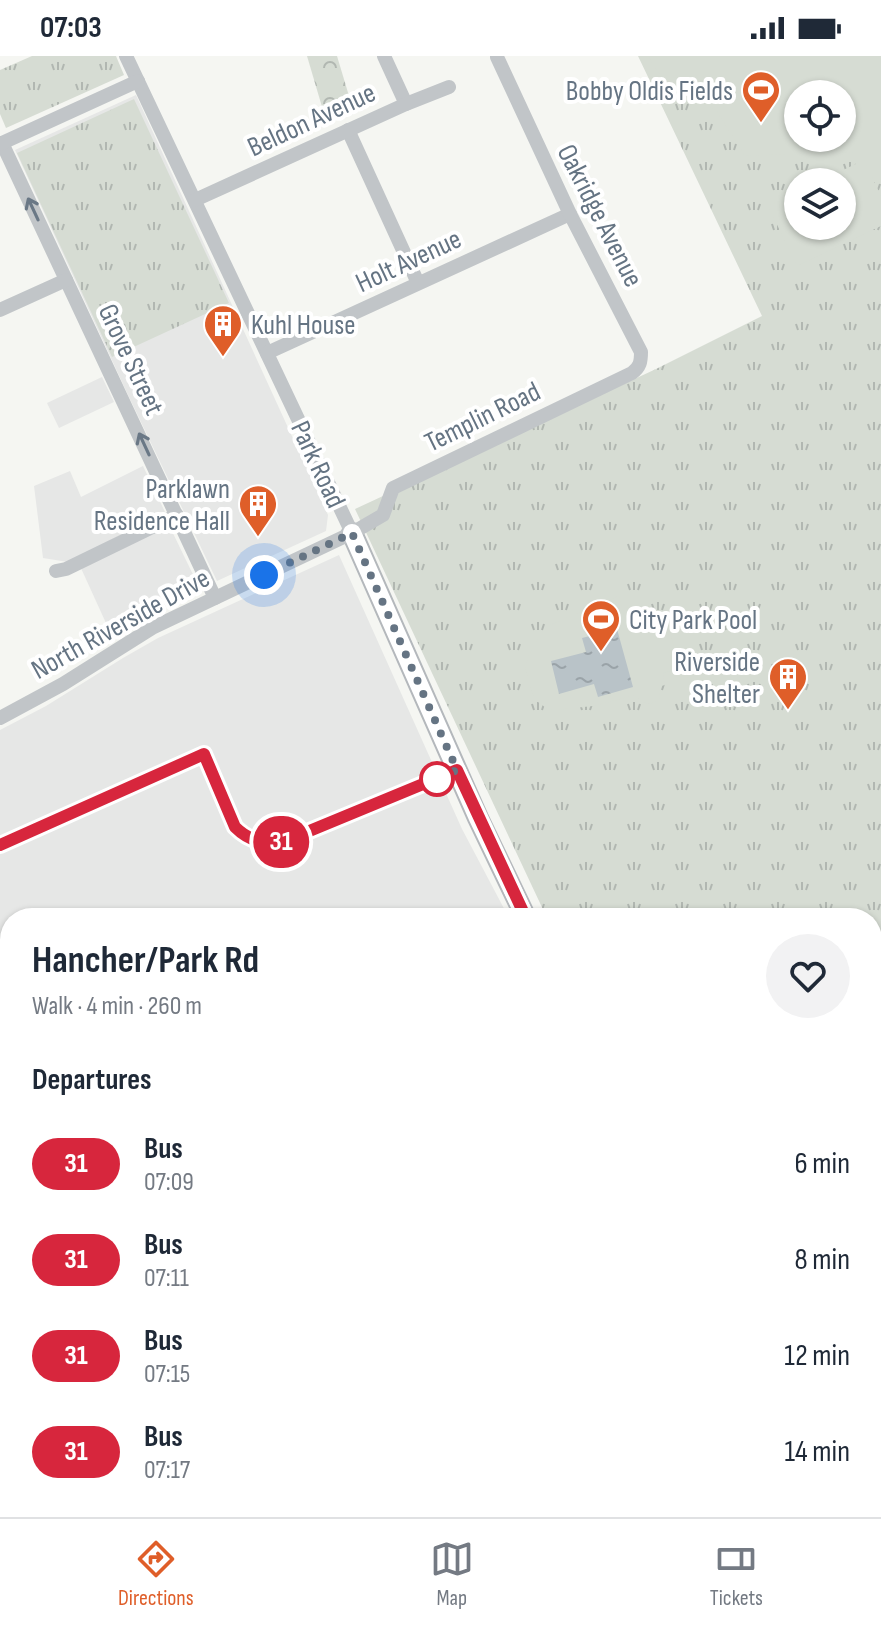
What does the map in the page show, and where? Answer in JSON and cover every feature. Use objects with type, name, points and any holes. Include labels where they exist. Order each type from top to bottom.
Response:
[{"type":"main road","name":"Park Road","points":[[352,533],[521,908]]},
{"type":"street","name":"Park Road","points":[[126,56],[352,533]]},
{"type":"street","points":[[384,56],[406,104]]},
{"type":"street","name":"Oakridge Avenue","points":[[497,57],[570,214],[641,352]]},
{"type":"street","points":[[1,143],[138,81]]},
{"type":"street","name":"Beldon Avenue","points":[[195,200],[449,87]]},
{"type":"street","points":[[348,130],[418,283]]},
{"type":"street","name":"Grove Street","points":[[1,143],[215,598]]},
{"type":"street","name":"Holt Avenue","points":[[267,353],[570,214]]},
{"type":"street","points":[[0,310],[66,280]]},
{"type":"street","name":"Templin Road","points":[[352,533],[383,515],[393,488],[632,373],[638,368],[641,352]]},
{"type":"street","points":[[56,571],[177,515]]},
{"type":"street","name":"North Riverside Drive","points":[[0,718],[63,684],[152,628],[352,533]]},
{"type":"shaded area","points":[[136,95],[328,515],[326,531],[217,581],[15,150]]},
{"type":"shaded area","points":[[102,377],[114,402],[59,428],[47,403]]},
{"type":"shaded area","points":[[143,466],[165,512],[68,562],[43,558],[34,486],[70,471],[81,497]]},
{"type":"shaded area","points":[[168,523],[200,589],[111,634],[80,566]]},
{"type":"shaded area","points":[[339,555],[462,829],[504,908],[0,908],[0,730],[46,706],[158,638]]},
{"type":"green space","points":[[32,56],[116,56],[124,75],[6,128],[0,114],[0,70]]},
{"type":"green space","points":[[307,56],[337,56],[352,106],[325,117]]},
{"type":"green space","points":[[638,56],[881,56],[881,908],[542,908],[355,509],[656,369],[762,316]]},
{"type":"green space","name":"Bobby Oldis Fields","points":[[648,56],[881,56],[881,167],[851,152],[745,156],[716,110],[667,86]]},
{"type":"green space","points":[[134,99],[229,303],[112,357],[17,153]]},
{"type":"green space","points":[[864,160],[881,196],[881,226],[856,238],[856,168],[847,168]]},
{"type":"green space","points":[[784,199],[784,239],[768,206]]},
{"type":"green space","points":[[784,240],[852,240],[797,266]]},
{"type":"green space","name":"City Park Pool","points":[[619,596],[626,624],[660,615],[668,636],[671,636],[677,669],[663,673],[665,685],[661,686],[659,699],[647,703],[636,695],[593,706],[556,710],[546,708],[533,695],[525,668],[540,635],[550,625]]},
{"type":"water","points":[[617,629],[633,687],[598,697],[594,684],[559,694],[551,661],[586,652],[582,638]]},
{"type":"bus line","name":"31","points":[[0,845],[204,754],[235,827],[261,843],[290,839],[457,770],[521,908]]},
{"type":"place","name":"Bobby Oldis Fields","points":[[761,124]]},
{"type":"place","name":"Kuhl House","points":[[223,358]]},
{"type":"place","name":"Parklawn Residence Hall","points":[[258,538]]},
{"type":"place","name":"City Park Pool","points":[[601,653]]},
{"type":"place","name":"Riverside Shelter","points":[[788,711]]},
{"type":"route","points":[[264,575],[352,533],[457,770],[437,779]]}]
